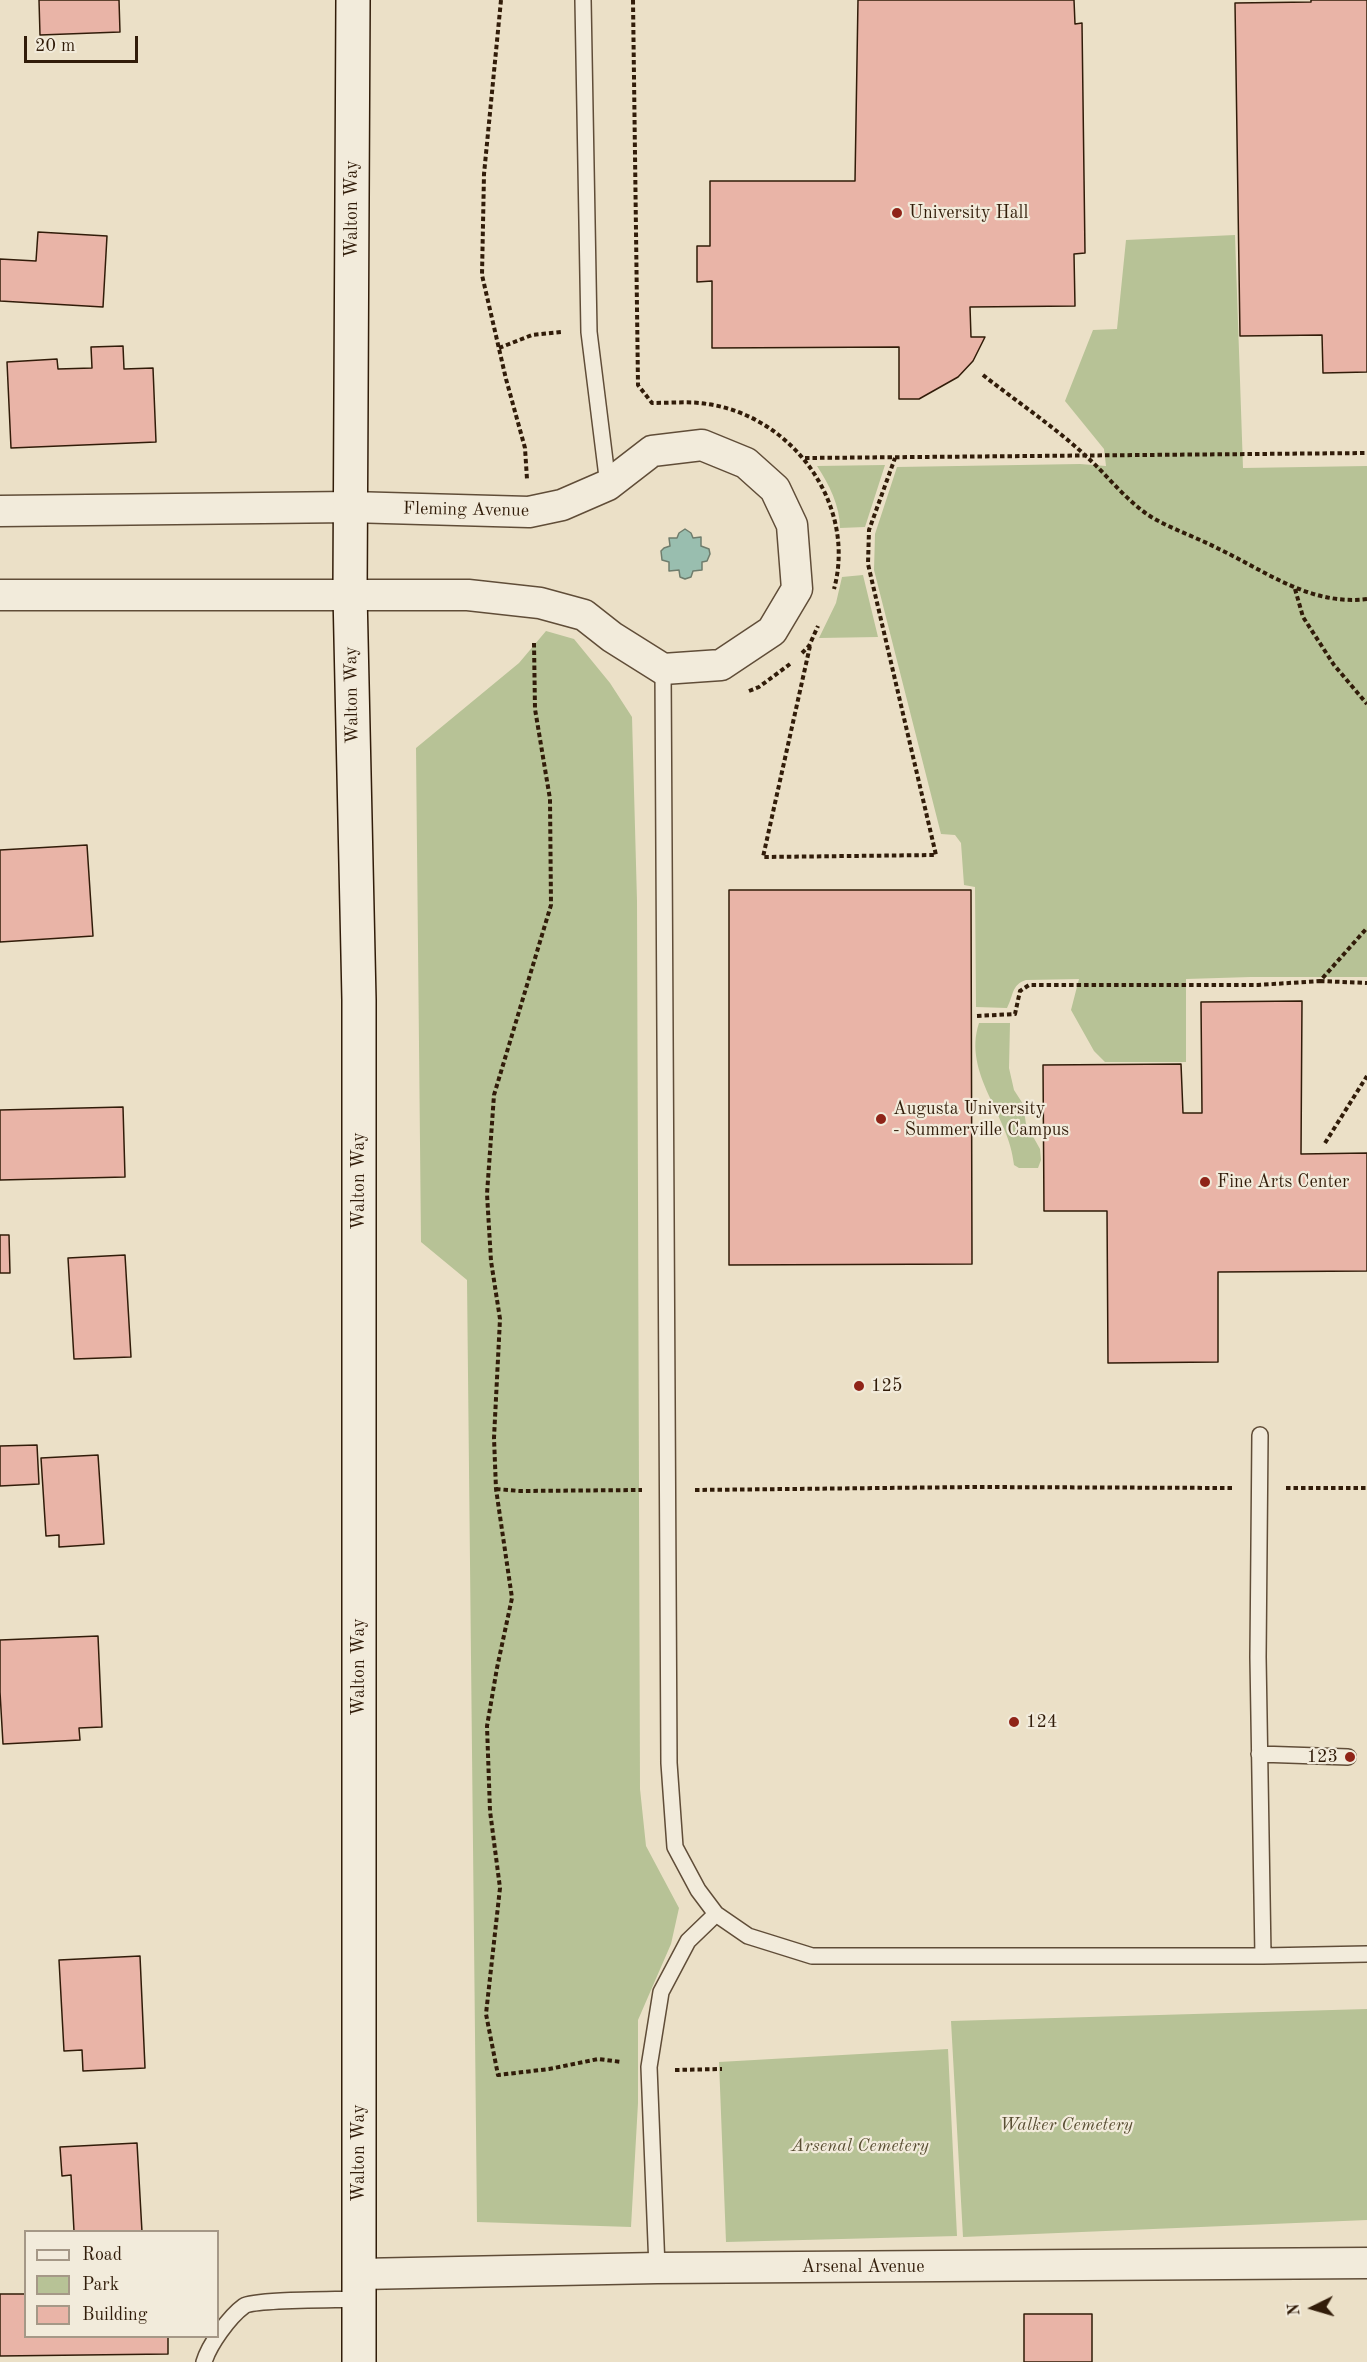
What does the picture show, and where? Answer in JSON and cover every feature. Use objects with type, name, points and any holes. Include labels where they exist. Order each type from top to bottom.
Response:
[{"type":"main road","name":"Walton Way","points":[[353,0],[350,593],[359,1000],[359,2362]]},
{"type":"street","name":"Fleming Avenue","points":[[0,511],[350,507],[529,513],[562,505],[608,486],[652,451],[702,445],[746,463],[775,489],[792,525],[797,589],[772,631],[721,665],[663,669]]},
{"type":"street","points":[[0,595],[350,593],[468,595],[540,603],[584,615],[612,637],[663,669]]},
{"type":"street","name":"Arsenal Avenue","points":[[359,2287],[657,2268],[1367,2263]]},
{"type":"lane","points":[[584,0],[589,332],[608,486]]},
{"type":"lane","points":[[663,669],[669,1763],[675,1846],[698,1890],[716,1914],[748,1936],[812,1956],[1367,1954]]},
{"type":"lane","points":[[1260,1435],[1259,1754],[1263,1956]]},
{"type":"lane","points":[[1259,1754],[1348,1757]]},
{"type":"lane","points":[[657,2268],[649,2067],[661,1992],[688,1941],[716,1914]]},
{"type":"lane","points":[[219,2335],[245,2305],[359,2287]]},
{"type":"lane","points":[[204,2362],[217,2338]]},
{"type":"path","points":[[501,0],[484,174],[482,275],[525,448],[527,485]]},
{"type":"path","points":[[633,0],[636,331]]},
{"type":"path","points":[[500,348],[532,335],[561,332]]},
{"type":"path","points":[[983,375],[1087,456],[1117,489],[1153,518],[1222,550],[1295,588],[1318,596],[1367,599]]},
{"type":"path","points":[[804,458],[1367,453]]},
{"type":"path","points":[[812,639],[763,857],[936,855],[868,564],[869,530],[895,458]]},
{"type":"path","points":[[1295,588],[1303,617],[1334,665],[1367,704]]},
{"type":"path","points":[[534,644],[535,709],[550,799],[551,905],[494,1095],[487,1194],[491,1262],[500,1319],[494,1438],[496,1489],[512,1598],[487,1726],[490,1811],[500,1888],[486,2014],[498,2075],[549,2069],[598,2059],[631,2064]]},
{"type":"path","points":[[1320,981],[1367,928]]},
{"type":"path","points":[[977,1016],[1015,1014],[1020,991],[1029,985],[1258,985],[1320,981],[1367,983]]},
{"type":"path","points":[[1326,1143],[1367,1076]]},
{"type":"path","points":[[691,1490],[963,1487],[1367,1488]]},
{"type":"path","points":[[496,1489],[520,1491],[642,1490]]},
{"type":"path","points":[[671,2070],[722,2069]]},
{"type":"green space","points":[[1235,235],[1243,468],[1367,466],[1367,977],[1186,979],[1186,1062],[1105,1062],[1094,1051],[1071,1010],[1079,979],[1026,980],[1015,988],[1007,1008],[976,1007],[975,887],[964,885],[961,843],[955,835],[941,834],[874,570],[875,534],[897,467],[1080,464],[1106,466],[1104,449],[1065,401],[1093,330],[1117,329],[1126,240]]},
{"type":"green space","points":[[885,465],[865,527],[840,528],[833,496],[817,466]]},
{"type":"green space","points":[[863,575],[878,637],[819,638],[836,603],[842,577]]},
{"type":"green space","points":[[546,631],[574,639],[610,683],[632,717],[637,901],[640,1789],[646,1846],[679,1908],[671,1944],[638,2020],[638,2103],[631,2227],[477,2222],[467,1280],[421,1242],[416,748],[519,663]]},
{"type":"green space","points":[[979,1023],[1010,1023],[1009,1068],[1014,1090],[1023,1104],[1026,1124],[1040,1149],[1041,1160],[1038,1168],[1019,1168],[1014,1165],[1011,1147],[977,1060],[975,1042]]},
{"type":"green space","name":"Walker Cemetery","points":[[1367,2009],[1367,2220],[963,2237],[951,2021]]},
{"type":"green space","name":"Arsenal Cemetery","points":[[948,2049],[957,2236],[726,2242],[719,2062]]},
{"type":"shaded area","points":[[685,529],[691,533],[693,538],[701,537],[701,546],[709,549],[710,554],[707,561],[702,562],[702,570],[693,571],[691,577],[685,579],[680,577],[679,570],[669,571],[669,562],[662,560],[661,551],[670,546],[669,538],[677,538],[679,533]]},
{"type":"building","points":[[39,0],[119,0],[120,32],[40,35]]},
{"type":"building","name":"University Hall","points":[[858,0],[1074,0],[1075,24],[1082,23],[1085,253],[1074,254],[1075,306],[970,307],[971,337],[985,337],[973,361],[958,377],[919,399],[899,399],[899,347],[712,348],[712,281],[697,282],[697,246],[710,246],[710,181],[855,181]]},
{"type":"building","points":[[1311,0],[1367,0],[1367,372],[1323,373],[1322,335],[1240,336],[1235,3],[1311,2]]},
{"type":"building","points":[[38,232],[107,236],[103,307],[0,301],[0,259],[36,261]]},
{"type":"building","points":[[123,346],[124,369],[153,368],[156,442],[11,448],[7,362],[57,359],[58,369],[92,368],[91,347]]},
{"type":"building","points":[[87,845],[93,936],[0,942],[0,850]]},
{"type":"building","points":[[729,890],[971,890],[972,1264],[729,1265]]},
{"type":"building","name":"Fine Arts Center","points":[[1302,1001],[1301,1154],[1367,1153],[1367,1271],[1218,1272],[1218,1362],[1108,1363],[1107,1211],[1044,1211],[1043,1065],[1181,1064],[1183,1113],[1202,1113],[1201,1002]]},
{"type":"building","points":[[123,1107],[125,1177],[0,1180],[0,1110]]},
{"type":"building","points":[[0,1235],[9,1235],[10,1273],[0,1273]]},
{"type":"building","points":[[125,1255],[131,1357],[74,1359],[68,1258]]},
{"type":"building","points":[[37,1445],[39,1484],[0,1486],[0,1446]]},
{"type":"building","points":[[98,1455],[104,1544],[59,1547],[59,1535],[46,1536],[41,1458]]},
{"type":"building","points":[[98,1636],[102,1727],[79,1728],[80,1740],[3,1744],[0,1640]]},
{"type":"building","points":[[140,1956],[145,2068],[83,2071],[82,2050],[64,2051],[59,1960]]},
{"type":"building","points":[[137,2143],[142,2230],[74,2230],[71,2175],[62,2176],[60,2147]]},
{"type":"building","points":[[0,2294],[24,2294],[24,2338],[168,2338],[168,2354],[0,2356]]},
{"type":"building","points":[[1024,2314],[1092,2314],[1092,2362],[1024,2362]]},
{"type":"place","name":"University Hall","points":[[897,213]]},
{"type":"place","name":"Augusta University - Summerville Campus","points":[[881,1119]]},
{"type":"place","name":"Fine Arts Center","points":[[1205,1182]]},
{"type":"place","name":"125","points":[[859,1386]]},
{"type":"place","name":"124","points":[[1014,1722]]},
{"type":"place","name":"123","points":[[1350,1757]]}]
